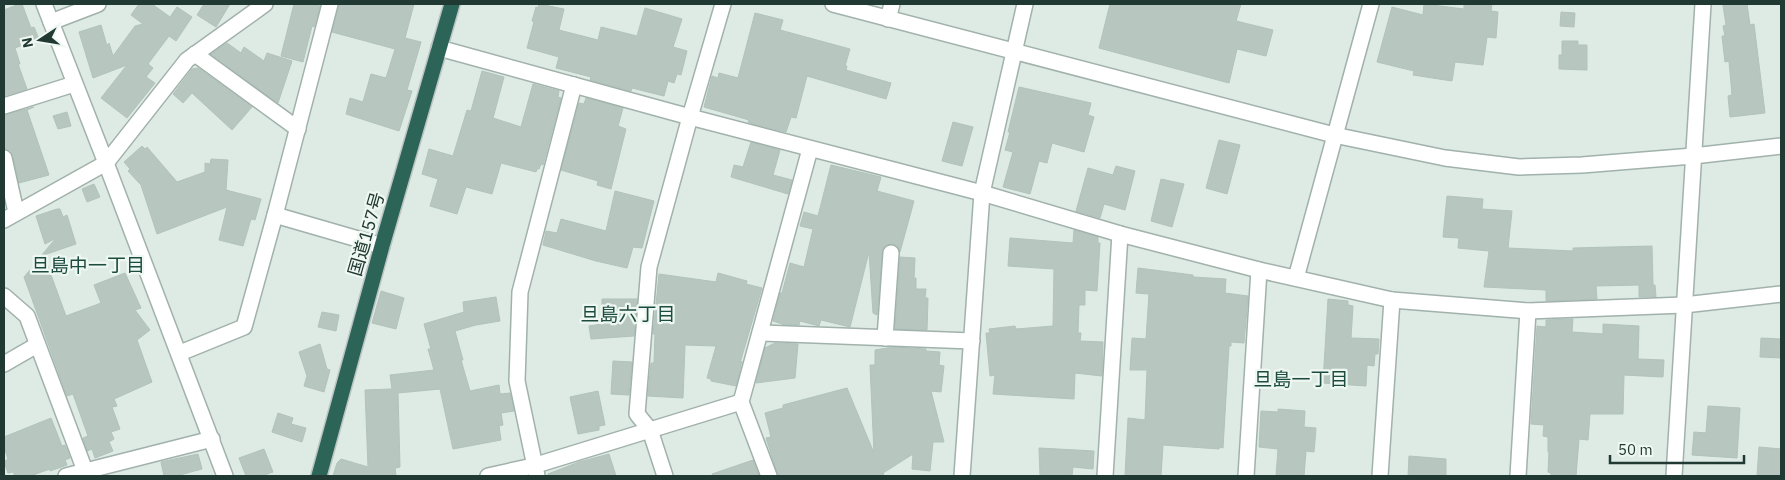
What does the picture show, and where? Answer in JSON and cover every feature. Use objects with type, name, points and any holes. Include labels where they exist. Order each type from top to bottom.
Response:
[{"type":"highway","name":"国道157号","points":[[319,476],[382,246],[452,4]]},
{"type":"street","points":[[44,4],[180,353],[225,476]]},
{"type":"street","points":[[51,22],[98,4]]},
{"type":"street","points":[[4,158],[10,216],[106,163],[187,60],[264,4]]},
{"type":"street","points":[[180,353],[244,327],[330,4]]},
{"type":"street","points":[[666,476],[650,430],[637,414],[649,266],[723,4]]},
{"type":"street","points":[[833,4],[1334,135],[1445,158],[1519,167],[1582,165],[1693,156],[1781,146]]},
{"type":"street","points":[[888,19],[892,4]]},
{"type":"street","points":[[959,476],[972,341],[982,193],[1025,4]]},
{"type":"street","points":[[1296,278],[1371,4]]},
{"type":"street","points":[[1674,476],[1703,4]]},
{"type":"street","points":[[439,48],[690,117],[982,193],[1120,234],[1259,270],[1392,300],[1528,311],[1684,305],[1781,294]]},
{"type":"street","points":[[194,54],[298,129]]},
{"type":"street","points":[[4,106],[74,84]]},
{"type":"street","points":[[535,471],[517,381],[520,292],[574,85]]},
{"type":"street","points":[[769,476],[741,402],[810,149]]},
{"type":"street","points":[[275,215],[382,246]]},
{"type":"street","points":[[1105,476],[1120,234]]},
{"type":"street","points":[[885,338],[891,253]]},
{"type":"street","points":[[1246,476],[1259,270]]},
{"type":"street","points":[[4,296],[27,316],[86,473]]},
{"type":"street","points":[[1380,476],[1392,300]]},
{"type":"street","points":[[1518,476],[1528,311]]},
{"type":"street","points":[[760,333],[972,341]]},
{"type":"street","points":[[4,364],[37,344]]},
{"type":"street","points":[[488,476],[535,471],[650,430],[741,402]]},
{"type":"street","points":[[66,476],[86,473],[212,439]]},
{"type":"building","points":[[22,4],[31,28],[34,27],[39,39],[15,48],[20,64],[18,64],[27,89],[4,96],[4,10]]},
{"type":"building","points":[[139,4],[152,4],[170,17],[177,7],[192,17],[176,41],[169,36],[148,64],[153,68],[146,77],[155,83],[127,118],[101,98],[127,65],[93,78],[79,32],[101,25],[107,46],[109,43],[113,56],[135,26],[143,24],[131,15]]},
{"type":"building","points":[[204,4],[230,4],[216,27],[197,15]]},
{"type":"building","points":[[294,4],[320,6],[314,27],[312,26],[303,62],[281,56]]},
{"type":"building","points":[[339,4],[414,4],[405,38],[421,42],[407,90],[412,91],[399,131],[346,114],[350,98],[363,102],[371,74],[386,78],[395,49],[332,32]]},
{"type":"building","points":[[539,4],[564,9],[559,30],[598,40],[601,27],[637,36],[645,8],[682,19],[673,47],[687,51],[681,75],[677,74],[674,83],[668,81],[664,96],[632,88],[631,91],[590,80],[591,77],[556,68],[559,57],[527,48],[534,22],[532,21],[536,7],[538,8]]},
{"type":"building","points":[[1110,4],[1241,4],[1236,21],[1273,30],[1266,56],[1237,49],[1229,83],[1099,48]]},
{"type":"building","points":[[1424,4],[1464,9],[1464,4],[1492,4],[1491,11],[1498,12],[1496,38],[1487,37],[1483,65],[1455,62],[1452,81],[1413,75],[1414,71],[1377,62],[1392,7],[1423,15]]},
{"type":"building","points":[[1747,4],[1750,25],[1754,24],[1765,113],[1730,117],[1728,96],[1732,95],[1729,61],[1725,62],[1722,36],[1725,36],[1723,26],[1726,25],[1723,5]]},
{"type":"building","points":[[1561,12],[1575,13],[1574,27],[1560,26]]},
{"type":"building","points":[[755,13],[783,20],[780,30],[850,49],[845,66],[847,66],[846,70],[891,83],[886,99],[807,76],[796,118],[791,117],[786,132],[756,125],[748,122],[749,120],[704,107],[712,76],[718,78],[719,73],[738,78]]},
{"type":"building","points":[[1562,41],[1578,41],[1578,45],[1587,45],[1587,70],[1559,69]]},
{"type":"building","points":[[227,43],[241,53],[244,47],[264,61],[267,53],[292,61],[278,103],[211,54]]},
{"type":"building","points":[[198,68],[252,107],[232,130],[192,93],[183,103],[173,94],[192,69]]},
{"type":"building","points":[[482,71],[504,77],[493,118],[521,127],[533,84],[559,91],[558,97],[561,98],[543,165],[541,164],[536,172],[501,163],[492,194],[466,187],[457,214],[430,206],[438,179],[422,174],[429,149],[453,156],[467,110],[471,111]]},
{"type":"building","points":[[1019,87],[1091,103],[1088,115],[1094,117],[1084,152],[1052,143],[1047,163],[1039,161],[1030,194],[1003,187],[1013,152],[1005,150]]},
{"type":"building","points":[[586,98],[623,108],[618,126],[626,129],[611,189],[597,185],[598,181],[561,170],[579,103],[584,104]]},
{"type":"building","points":[[34,107],[27,110],[49,175],[19,183],[11,151],[5,149],[4,115]]},
{"type":"building","points":[[67,112],[71,126],[58,129],[53,116]]},
{"type":"building","points":[[953,122],[973,127],[962,166],[942,161]]},
{"type":"building","points":[[1219,140],[1240,145],[1227,194],[1206,188]]},
{"type":"building","points":[[751,142],[780,150],[773,175],[792,180],[788,194],[731,177],[734,165],[743,167]]},
{"type":"building","points":[[142,146],[145,149],[147,147],[177,182],[205,172],[205,163],[210,164],[211,159],[228,160],[226,190],[261,199],[255,220],[251,219],[243,246],[219,240],[227,207],[157,234],[141,185],[128,171],[130,169],[124,162]]},
{"type":"building","points":[[831,165],[881,177],[877,191],[914,201],[900,252],[897,246],[892,244],[886,245],[883,248],[877,315],[873,313],[869,252],[850,327],[821,320],[819,326],[800,321],[799,325],[785,325],[773,321],[780,293],[782,293],[790,263],[804,267],[813,229],[800,226],[804,212],[818,216]]},
{"type":"building","points":[[1116,166],[1135,171],[1125,210],[1104,204],[1100,218],[1076,211],[1088,168],[1113,175]]},
{"type":"building","points":[[1161,179],[1184,184],[1172,227],[1151,221]]},
{"type":"building","points":[[94,184],[100,197],[87,202],[82,189]]},
{"type":"building","points":[[615,191],[654,201],[642,248],[633,247],[627,268],[543,245],[546,231],[557,233],[561,219],[606,231]]},
{"type":"building","points":[[1447,196],[1483,199],[1482,209],[1512,211],[1508,248],[1573,251],[1573,248],[1652,246],[1653,285],[1655,285],[1656,297],[1639,297],[1639,285],[1596,286],[1597,299],[1546,301],[1546,290],[1484,287],[1489,251],[1458,248],[1459,238],[1443,237]]},
{"type":"building","points":[[60,209],[63,217],[67,215],[76,244],[41,256],[56,238],[45,244],[36,216]]},
{"type":"building","points":[[1074,230],[1098,237],[1098,243],[1100,243],[1097,291],[1085,290],[1085,305],[1079,305],[1078,333],[1081,333],[1080,341],[1103,342],[1102,376],[1075,373],[1074,399],[993,394],[995,375],[990,376],[986,333],[990,333],[989,329],[1015,326],[1016,329],[1053,326],[1054,269],[1008,266],[1010,238],[1073,243]]},
{"type":"building","points":[[900,257],[915,258],[914,278],[916,278],[916,289],[926,289],[925,298],[928,298],[927,330],[895,329]]},
{"type":"building","points":[[47,264],[66,316],[101,303],[94,285],[125,273],[141,308],[135,310],[150,330],[137,340],[152,382],[114,399],[117,406],[112,407],[120,429],[111,432],[114,439],[109,442],[113,451],[95,458],[92,449],[87,451],[83,438],[88,436],[73,394],[67,396],[24,277],[30,270]]},
{"type":"building","points":[[1138,268],[1193,275],[1193,277],[1226,279],[1225,293],[1248,296],[1244,343],[1231,342],[1231,346],[1229,346],[1223,448],[1163,445],[1161,476],[1125,476],[1128,418],[1145,420],[1147,370],[1130,370],[1132,338],[1146,339],[1149,294],[1136,293]]},
{"type":"building","points":[[718,273],[747,281],[746,284],[762,288],[740,363],[742,361],[736,386],[711,381],[711,379],[707,378],[716,346],[685,345],[683,398],[648,396],[651,363],[654,363],[655,334],[653,334],[659,274],[716,282]]},
{"type":"building","points":[[381,291],[404,298],[396,329],[372,323]]},
{"type":"building","points":[[496,297],[500,321],[455,331],[470,391],[499,385],[500,394],[510,393],[514,411],[501,413],[503,425],[499,426],[501,440],[453,449],[440,389],[398,393],[400,467],[395,468],[396,476],[333,476],[337,463],[341,459],[368,467],[365,390],[392,389],[390,375],[434,370],[428,349],[431,349],[424,324],[464,312],[463,302]]},
{"type":"building","points":[[602,299],[637,299],[634,336],[591,339],[589,326],[602,324]]},
{"type":"building","points":[[1328,299],[1348,301],[1348,305],[1353,306],[1351,338],[1379,339],[1378,354],[1375,354],[1374,366],[1367,365],[1366,386],[1323,383]]},
{"type":"building","points":[[322,312],[339,315],[336,331],[318,327]]},
{"type":"building","points":[[1573,319],[1572,332],[1603,334],[1603,324],[1639,326],[1638,359],[1664,360],[1663,377],[1624,375],[1623,414],[1590,414],[1588,440],[1579,439],[1576,476],[1551,476],[1551,473],[1548,472],[1548,437],[1543,436],[1544,425],[1531,424],[1537,326],[1546,327],[1546,320]]},
{"type":"building","points":[[1761,338],[1781,339],[1781,358],[1760,357]]},
{"type":"building","points":[[775,343],[798,344],[795,378],[756,383],[765,348]]},
{"type":"building","points":[[320,344],[327,369],[330,370],[324,392],[304,386],[307,376],[299,352]]},
{"type":"building","points":[[893,347],[926,349],[926,351],[940,352],[939,365],[944,366],[941,392],[931,391],[944,442],[933,442],[930,471],[912,469],[913,454],[883,473],[884,476],[778,476],[766,438],[771,437],[765,413],[783,408],[783,405],[847,388],[874,453],[870,365],[875,365],[875,350]]},
{"type":"building","points":[[613,361],[632,362],[629,395],[611,394]]},
{"type":"building","points":[[598,391],[605,425],[599,426],[599,430],[578,434],[570,397]]},
{"type":"building","points":[[1708,406],[1740,408],[1737,458],[1692,455],[1694,432],[1706,433]]},
{"type":"building","points":[[1278,409],[1305,411],[1304,427],[1316,428],[1314,452],[1306,451],[1304,476],[1276,476],[1278,449],[1259,447],[1261,411],[1278,412]]},
{"type":"building","points":[[278,413],[293,418],[291,424],[306,428],[302,442],[272,432]]},
{"type":"building","points":[[51,418],[62,446],[65,445],[70,458],[65,460],[67,465],[30,476],[15,476],[13,472],[8,473],[4,462],[8,459],[4,447],[4,437]]},
{"type":"building","points":[[1759,447],[1781,449],[1781,476],[1757,476]]},
{"type":"building","points":[[1039,448],[1094,451],[1093,469],[1073,467],[1072,476],[1040,476]]},
{"type":"building","points":[[264,449],[273,472],[262,476],[246,476],[239,458]]},
{"type":"building","points":[[198,454],[202,469],[176,476],[164,476],[161,462]]},
{"type":"building","points":[[609,454],[616,476],[548,476],[548,474],[579,462]]},
{"type":"building","points":[[1409,456],[1446,459],[1446,476],[1408,476]]},
{"type":"building","points":[[753,460],[759,476],[713,476],[712,474]]},
{"type":"district","name":"旦島中一丁目","points":[[88,265]]},
{"type":"district","name":"旦島六丁目","points":[[628,314]]},
{"type":"district","name":"旦島一丁目","points":[[1301,379]]}]
